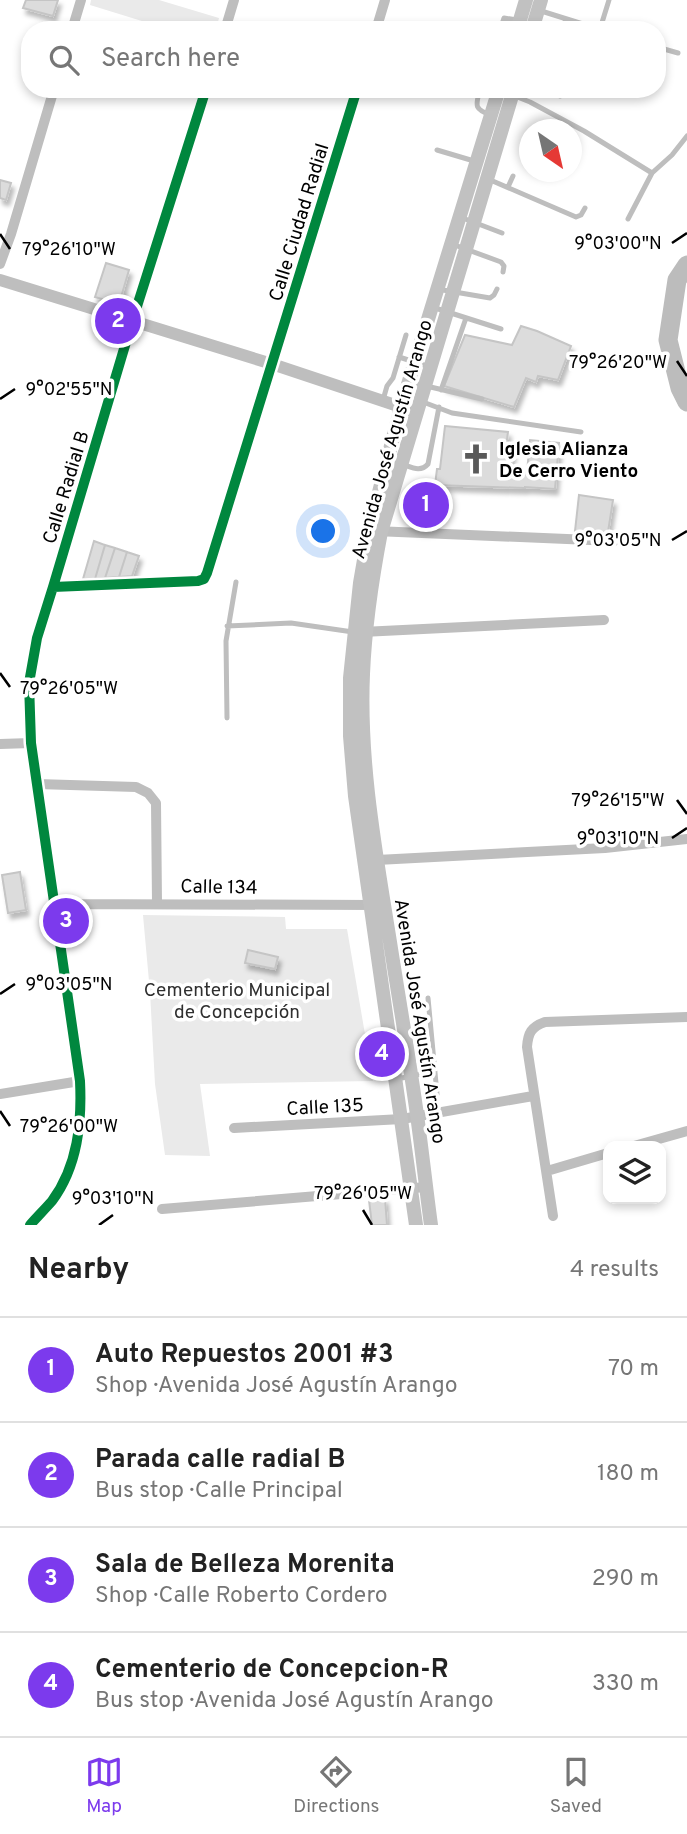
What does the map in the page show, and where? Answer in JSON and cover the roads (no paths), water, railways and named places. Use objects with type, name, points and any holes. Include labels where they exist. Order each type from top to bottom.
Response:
[{"type":"main road","points":[[520,21],[530,2]]},
{"type":"main road","points":[[530,2],[531,21]]},
{"type":"main road","name":"Avenida José Agustín Arango","points":[[431,1225],[411,1076],[355,796],[350,736],[350,678],[371,585],[375,531],[394,463],[420,400],[466,249],[467,220],[477,162],[491,115],[503,98]]},
{"type":"main road","name":"Avenida José Agustín Arango","points":[[394,463],[401,407],[452,244],[487,178],[506,98]]},
{"type":"main road","name":"Avenida José Agustín Arango","points":[[361,632],[363,737],[377,860],[377,905],[396,1079],[416,1225]]},
{"type":"street","points":[[75,21],[81,0]]},
{"type":"street","points":[[228,21],[234,0]]},
{"type":"street","points":[[379,21],[385,0]]},
{"type":"street","points":[[0,264],[51,98]]},
{"type":"street","name":"Calle Radial B","points":[[30,1225],[53,1199],[70,1168],[78,1141],[82,1110],[31,743],[29,683],[37,638],[132,322],[203,98]]},
{"type":"street","name":"Calle Ciudad Radial","points":[[53,587],[204,579],[221,533],[354,98]]},
{"type":"street","points":[[0,280],[401,407],[420,400]]},
{"type":"street","points":[[375,531],[614,541]]},
{"type":"street","points":[[361,632],[604,620]]},
{"type":"street","points":[[0,744],[31,743]]},
{"type":"street","points":[[37,784],[136,787],[148,793],[156,803],[156,903]]},
{"type":"street","points":[[377,860],[605,848],[687,839]]},
{"type":"street","name":"Calle 134","points":[[54,904],[377,905]]},
{"type":"street","points":[[553,1216],[527,1047],[528,1035],[533,1026],[545,1022],[687,1017]]},
{"type":"street","points":[[0,1094],[80,1081]]},
{"type":"street","name":"Calle 135","points":[[234,1128],[402,1119],[533,1096]]},
{"type":"street","points":[[652,1141],[687,1131]]},
{"type":"street","points":[[547,1171],[603,1154]]},
{"type":"street","points":[[163,1209],[426,1187]]},
{"type":"lane","points":[[603,21],[609,0]]},
{"type":"lane","points":[[530,2],[573,21]]},
{"type":"lane","points":[[666,50],[678,53]]},
{"type":"lane","points":[[478,98],[478,108],[491,115]]},
{"type":"lane","points":[[522,98],[572,124],[652,173]]},
{"type":"lane","points":[[628,219],[652,173],[673,155],[687,136]]},
{"type":"lane","points":[[437,150],[477,162]]},
{"type":"lane","points":[[508,187],[513,176]]},
{"type":"lane","points":[[487,178],[576,217],[581,215],[585,208]]},
{"type":"lane","points":[[467,220],[502,233]]},
{"type":"lane","points":[[452,244],[501,262],[504,265],[503,272]]},
{"type":"lane","points":[[438,289],[492,298],[497,289]]},
{"type":"lane","points":[[432,307],[501,329]]},
{"type":"lane","points":[[441,390],[466,318]]},
{"type":"lane","points":[[382,401],[393,378],[406,335]]},
{"type":"lane","points":[[399,357],[430,367]]},
{"type":"lane","points":[[409,382],[420,400],[452,413],[581,432]]},
{"type":"lane","points":[[420,400],[441,390],[482,399]]},
{"type":"lane","points":[[394,463],[418,469],[428,464],[439,407]]},
{"type":"lane","points":[[227,718],[227,626],[236,582]]},
{"type":"lane","points":[[227,626],[291,623],[361,632]]},
{"type":"lane","points":[[428,998],[437,1094]]},
{"type":"lane","points":[[396,1079],[435,1071]]},
{"type":"waterway","points":[[687,265],[677,280],[668,340],[680,388],[687,402]]},
{"type":"place","name":"Parada calle radial B","points":[[118,321]]},
{"type":"place","name":"Iglesia Alianza De Cerro Viento","points":[[476,459]]},
{"type":"place","name":"Auto Repuestos 2001 #3","points":[[426,505]]},
{"type":"place","name":"Sala de Belleza Morenita","points":[[66,921]]},
{"type":"place","name":"Cementerio de Concepcion-R","points":[[382,1054]]},
{"type":"park label","name":"Cementerio Municipal de Concepción","points":[[237,1000]]}]
